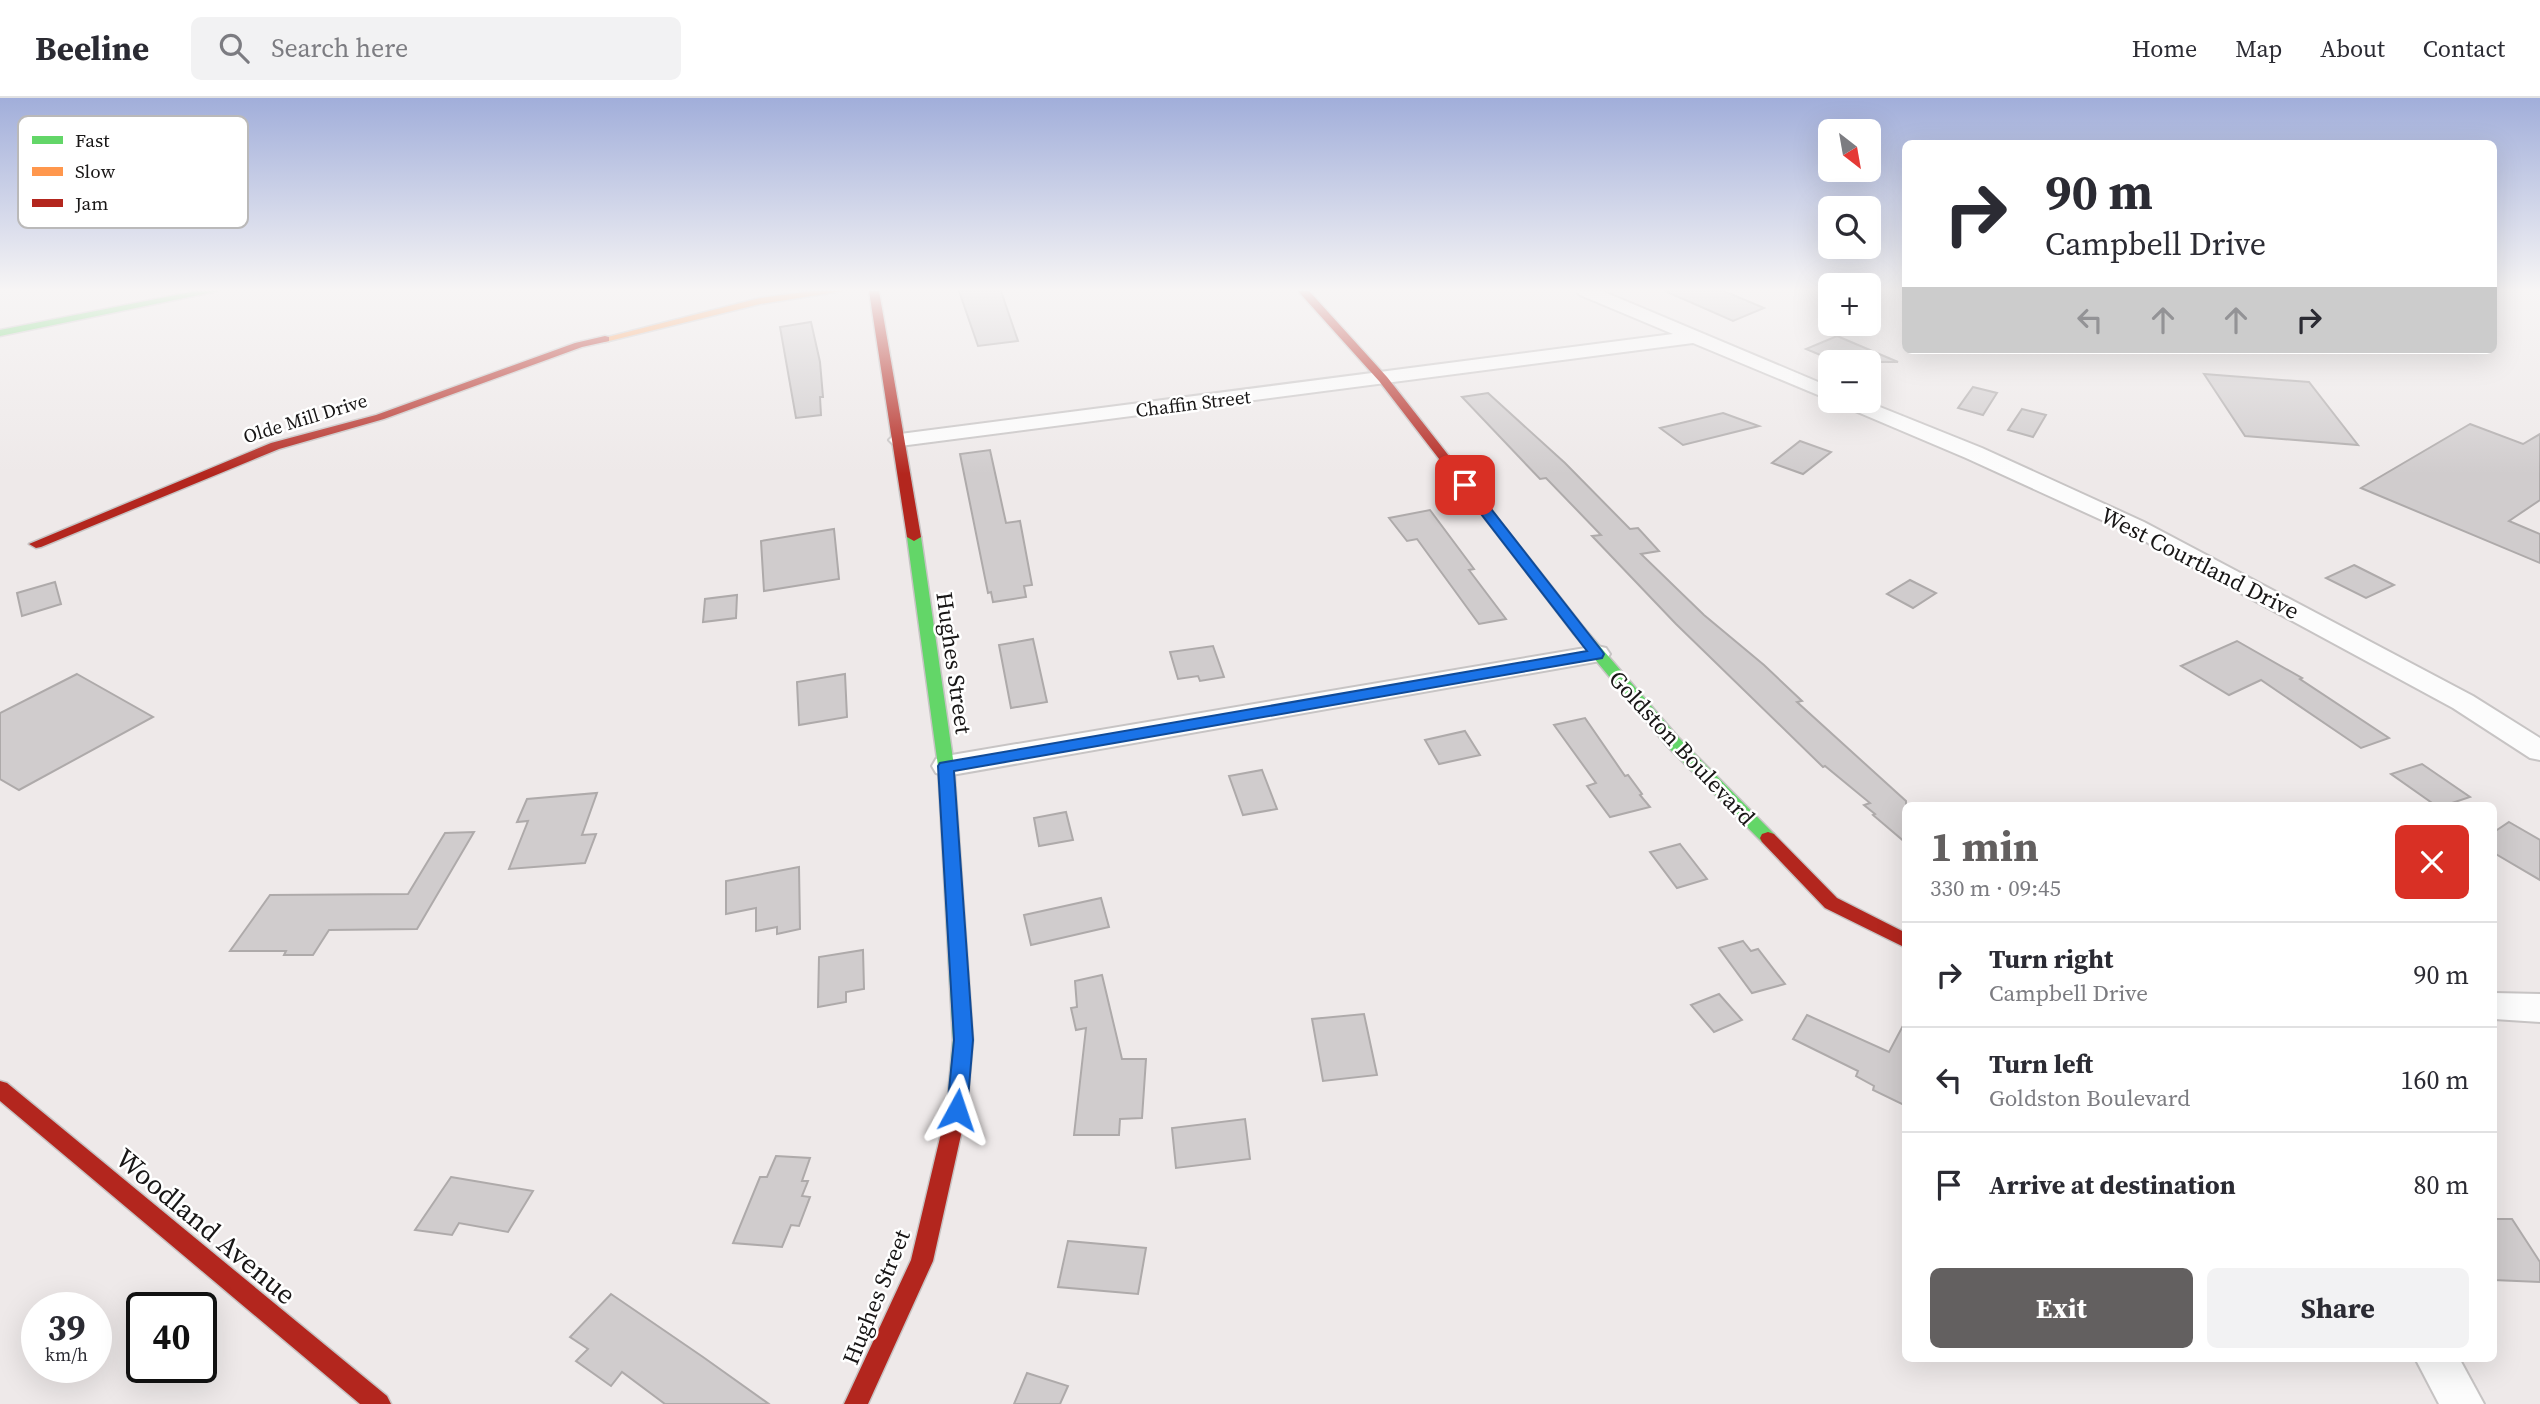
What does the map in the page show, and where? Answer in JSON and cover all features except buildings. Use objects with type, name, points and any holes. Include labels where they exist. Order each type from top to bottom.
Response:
[{"type":"street","name":"Olde Mill Drive","points":[[36,544],[275,446],[380,417],[560,352]]},
{"type":"street","name":"Hughes Street","points":[[856,1404],[922,1261],[957,1110],[963,1040],[946,766],[900,440],[885,352]]},
{"type":"street","name":"Goldston Boulevard","points":[[1358,352],[1383,379],[1597,654],[1672,741],[1831,903],[1902,939]]},
{"type":"street","name":"Chaffin Street","points":[[900,440],[1584,352]]},
{"type":"street","points":[[1730,352],[1818,389]]},
{"type":"street","name":"West Courtland Drive","points":[[1877,413],[1974,453],[2136,527],[2463,702],[2540,751]]},
{"type":"street","points":[[946,766],[1597,654]]},
{"type":"street","points":[[2497,1006],[2540,1008]]},
{"type":"street","name":"Woodland Avenue","points":[[0,1089],[379,1404]]},
{"type":"street","points":[[2438,1362],[2463,1404]]},
{"type":"traffic: fast","points":[[914,537],[946,766],[963,1040],[957,1108]]},
{"type":"traffic: fast","points":[[1579,631],[1672,741],[1768,838]]},
{"type":"traffic: jam","points":[[36,544],[275,446],[380,417],[560,352]]},
{"type":"traffic: jam","points":[[884,352],[914,537]]},
{"type":"traffic: jam","points":[[1358,352],[1383,379],[1579,631]]},
{"type":"traffic: jam","points":[[1768,838],[1831,903],[1902,939]]},
{"type":"traffic: jam","points":[[0,1089],[379,1404]]},
{"type":"traffic: jam","points":[[856,1404],[922,1261],[957,1108]]},
{"type":"route","points":[[957,1110],[963,1040],[946,766],[1597,654],[1465,485]]}]
